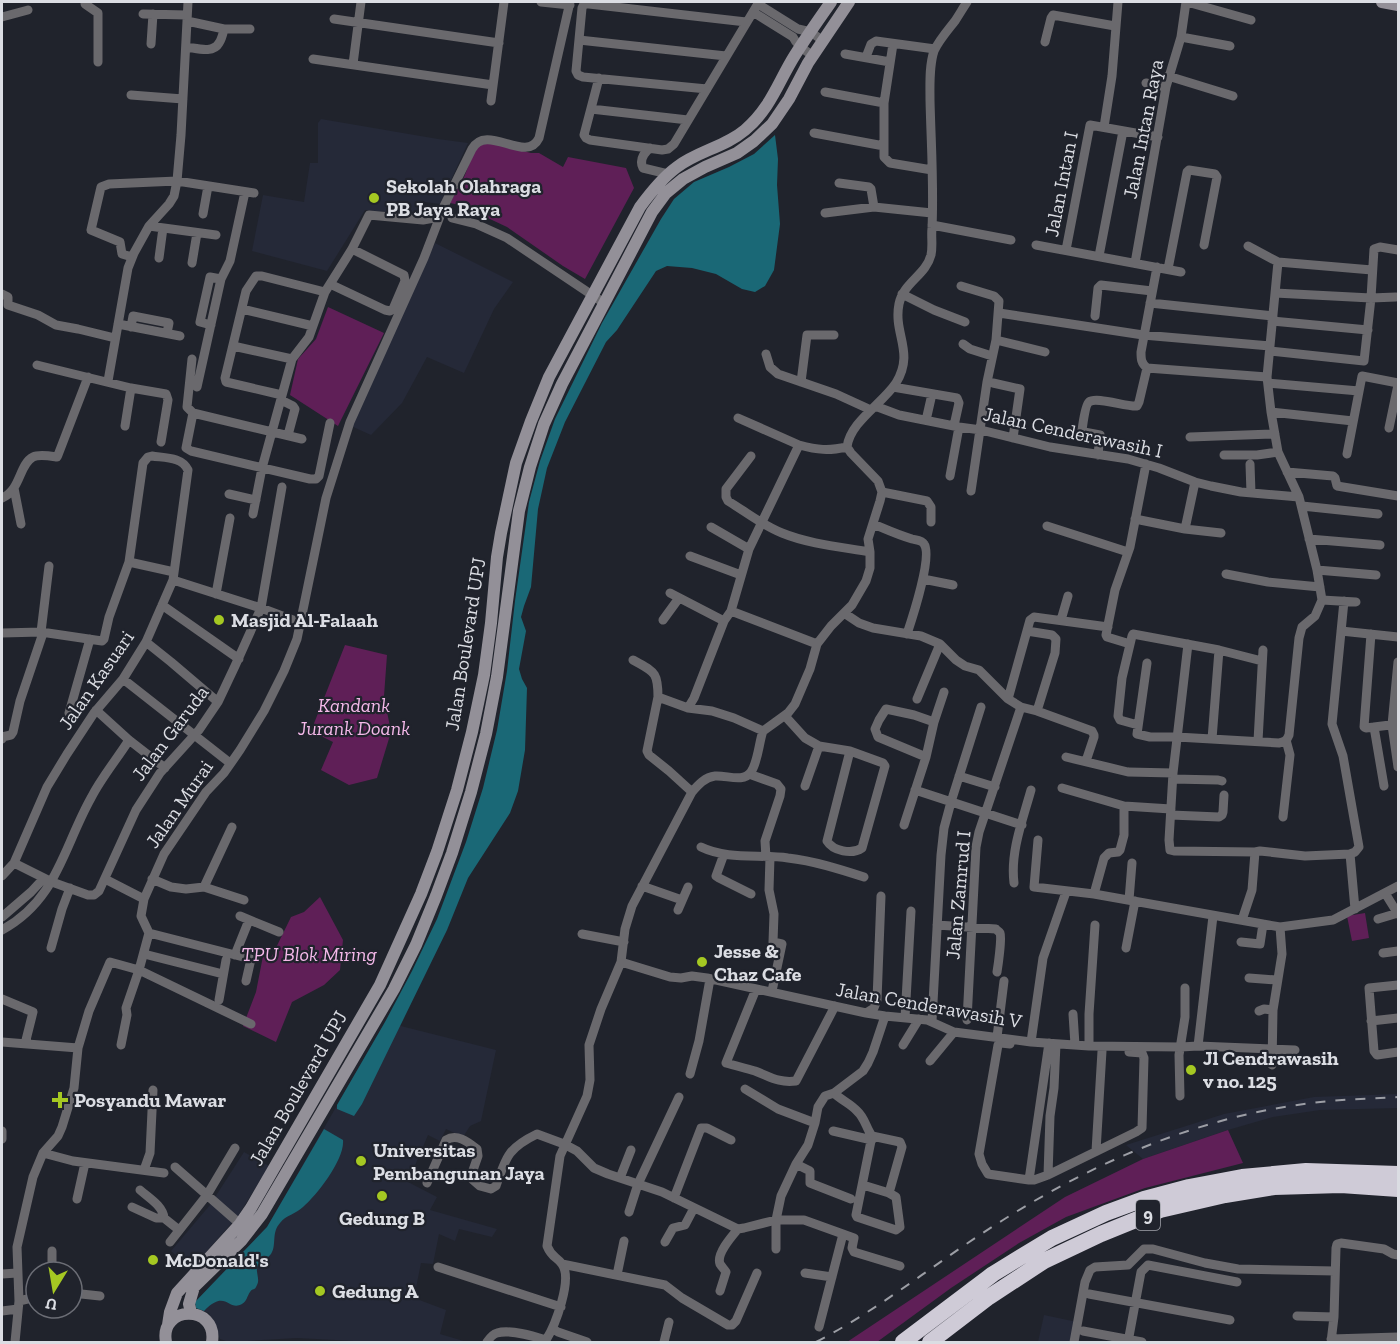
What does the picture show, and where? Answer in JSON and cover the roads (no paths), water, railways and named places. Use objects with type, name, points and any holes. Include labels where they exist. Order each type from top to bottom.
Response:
[{"type":"highway","name":"9","points":[[903,1342],[993,1274],[1052,1239],[1106,1213],[1144,1199],[1189,1187],[1242,1177],[1306,1171],[1398,1174]]},
{"type":"highway","name":"9","points":[[930,1342],[989,1297],[1044,1261],[1160,1210],[1225,1195],[1274,1187],[1341,1185],[1398,1189]]},
{"type":"street","points":[[85,2],[98,13],[98,62]]},
{"type":"street","points":[[108,381],[128,268],[149,226],[169,204],[177,181],[188,2]]},
{"type":"street","points":[[352,64],[361,2]]},
{"type":"street","points":[[491,101],[504,2]]},
{"type":"street","points":[[541,2],[570,3]]},
{"type":"street","name":"Jalan Boulevard UPJ","points":[[191,1313],[189,1304],[194,1287],[241,1241],[262,1214],[380,985],[421,894],[457,790],[472,732],[484,675],[497,557],[516,463],[549,377],[640,207],[658,183],[678,166],[728,142],[761,115],[800,36],[831,2]]},
{"type":"street","name":"Jalan Boulevard UPJ","points":[[166,1342],[166,1331],[173,1300],[177,1293],[240,1224],[394,989],[416,945],[452,853],[471,792],[497,677],[519,511],[530,466],[544,424],[562,384],[652,212],[666,193],[683,179],[737,153],[754,141],[771,124],[849,2]]},
{"type":"street","points":[[757,1273],[736,1321],[728,1325],[682,1298],[665,1285],[562,1264],[552,1257],[548,1246],[560,1156],[587,1096],[590,1080],[591,1036],[621,962],[625,928],[632,906],[692,792],[700,783],[715,776],[742,778],[750,774],[763,730],[785,716],[795,704],[810,669],[817,644],[852,605],[866,581],[870,568],[868,539],[882,492],[878,481],[847,447],[850,435],[893,387],[904,366],[903,343],[897,314],[902,294],[928,262],[931,251],[931,63],[935,49],[967,2]]},
{"type":"street","points":[[1118,2],[1112,76],[1104,127],[1158,137]]},
{"type":"street","points":[[1186,2],[1251,20]]},
{"type":"street","name":"Jalan Intan Raya","points":[[1135,263],[1168,76],[1181,37],[1186,2]]},
{"type":"street","points":[[1382,2],[1398,5]]},
{"type":"street","name":"Jalan Murai","points":[[144,898],[164,854],[181,827],[206,792],[224,773],[264,711],[293,650],[301,623],[326,498],[350,422],[424,258],[444,206],[474,144],[491,140],[529,147],[537,143],[570,3]]},
{"type":"street","points":[[707,89],[578,75],[576,71],[584,4],[631,5],[746,22]]},
{"type":"street","points":[[599,78],[584,135],[586,138],[662,150],[674,144],[757,6],[800,36],[813,56]]},
{"type":"street","points":[[2,15],[28,10]]},
{"type":"street","points":[[151,44],[148,14],[187,18],[224,28],[250,29]]},
{"type":"street","points":[[1045,42],[1053,15],[1115,26]]},
{"type":"street","points":[[334,19],[499,43]]},
{"type":"street","points":[[186,47],[214,49],[219,45],[224,28]]},
{"type":"street","points":[[800,36],[823,41]]},
{"type":"street","points":[[1181,37],[1230,46]]},
{"type":"street","points":[[579,40],[726,56]]},
{"type":"street","points":[[866,57],[873,42],[935,49]]},
{"type":"street","points":[[893,44],[884,103],[884,157],[890,163],[932,170]]},
{"type":"street","points":[[845,54],[890,62]]},
{"type":"street","points":[[313,59],[493,85]]},
{"type":"street","points":[[1168,76],[1233,96]]},
{"type":"street","points":[[1146,83],[1166,87]]},
{"type":"street","points":[[825,92],[884,103]]},
{"type":"street","points":[[131,95],[183,99]]},
{"type":"street","points":[[591,109],[688,120]]},
{"type":"street","name":"Jalan Intan I","points":[[1066,250],[1090,125],[1104,127]]},
{"type":"street","points":[[1099,256],[1123,130]]},
{"type":"street","points":[[814,133],[884,146]]},
{"type":"street","points":[[650,148],[644,153],[643,168],[668,174]]},
{"type":"street","points":[[1168,269],[1187,172],[1192,169],[1215,174],[1217,179],[1204,245]]},
{"type":"street","points":[[132,257],[122,254],[120,242],[91,230],[101,187],[110,184],[177,181],[249,193],[230,261],[221,279],[197,387]]},
{"type":"street","points":[[839,183],[870,188],[874,207]]},
{"type":"street","points":[[203,214],[208,186]]},
{"type":"street","points":[[825,213],[874,207],[932,213]]},
{"type":"street","points":[[253,514],[262,468],[292,359],[309,337],[328,288],[352,249],[369,215],[423,220],[434,218]]},
{"type":"street","points":[[452,218],[476,224],[507,238],[604,303]]},
{"type":"street","points":[[932,225],[1011,240]]},
{"type":"street","points":[[149,226],[216,235]]},
{"type":"street","points":[[159,258],[163,228]]},
{"type":"street","points":[[192,263],[197,233]]},
{"type":"street","points":[[1036,245],[1181,272]]},
{"type":"street","points":[[1248,246],[1278,262],[1372,270]]},
{"type":"street","points":[[999,313],[1143,335],[1270,348],[1364,361],[1374,249],[1380,247],[1398,250]]},
{"type":"street","points":[[288,435],[295,409],[281,398],[226,382],[225,378],[246,291],[256,276],[262,276],[328,288],[390,311],[405,281],[404,275],[352,249]]},
{"type":"street","points":[[1278,262],[1267,380],[1271,412],[1278,452],[1300,502],[1322,600],[1315,616],[1302,627],[1289,735],[1283,742]]},
{"type":"street","points":[[1098,455],[1100,435],[1084,432],[1082,428],[1088,403],[1095,400],[1137,406],[1146,367],[1141,360],[1143,335],[1157,267]]},
{"type":"street","points":[[1095,316],[1098,288],[1101,285],[1152,291]]},
{"type":"street","points":[[961,286],[999,301],[996,340],[971,491]]},
{"type":"street","points":[[1275,293],[1371,298],[1396,297]]},
{"type":"street","points":[[2,294],[8,297],[8,305],[38,315],[56,325],[116,338]]},
{"type":"street","points":[[902,294],[964,322]]},
{"type":"street","points":[[1150,303],[1368,330]]},
{"type":"street","points":[[242,309],[313,327]]},
{"type":"street","points":[[118,324],[131,327],[133,316],[169,323],[167,333],[180,336]]},
{"type":"street","points":[[801,382],[807,335],[834,335]]},
{"type":"street","points":[[996,340],[1045,352]]},
{"type":"street","points":[[963,344],[970,349],[992,356]]},
{"type":"street","points":[[233,346],[292,359]]},
{"type":"street","name":"Jalan Cenderawasih I","points":[[766,354],[770,367],[778,374],[899,415],[957,424],[1050,447],[1128,459],[1195,482],[1233,491],[1378,514]]},
{"type":"street","points":[[192,359],[187,407],[193,413],[302,439]]},
{"type":"street","points":[[37,365],[131,388],[166,394],[168,397],[161,442]]},
{"type":"street","points":[[1146,367],[1359,390]]},
{"type":"street","points":[[1347,454],[1362,376],[1398,384],[1389,428]]},
{"type":"street","points":[[2,498],[14,488],[32,457],[57,457],[88,377]]},
{"type":"street","points":[[993,383],[1020,389],[1014,438]]},
{"type":"street","points":[[893,387],[958,399],[950,476]]},
{"type":"street","points":[[125,426],[131,388]]},
{"type":"street","points":[[927,416],[932,394]]},
{"type":"street","points":[[1271,412],[1353,421]]},
{"type":"street","points":[[193,413],[186,448],[191,451],[310,479],[319,476],[330,423]]},
{"type":"street","points":[[738,418],[799,445],[825,450],[847,447]]},
{"type":"street","points":[[1190,437],[1275,434]]},
{"type":"street","points":[[688,708],[724,621],[731,611],[749,549],[799,445]]},
{"type":"street","points":[[1224,454],[1257,455],[1278,452]]},
{"type":"street","name":"Jalan Kasuari","points":[[2,876],[14,863],[47,787],[66,754],[96,710],[123,679],[146,642],[162,605],[174,576],[188,470],[180,460],[152,456],[143,463],[129,562]]},
{"type":"street","points":[[751,456],[726,489],[728,501],[762,524],[782,533],[805,540],[870,552]]},
{"type":"street","points":[[1130,644],[1106,636],[1115,590],[1128,552],[1146,464]]},
{"type":"street","points":[[1250,464],[1251,493]]},
{"type":"street","points":[[1287,472],[1333,476],[1337,486],[1398,496]]},
{"type":"street","points":[[1185,528],[1195,482]]},
{"type":"street","name":"Jalan Garuda","points":[[70,888],[88,895],[94,895],[99,891],[136,810],[160,773],[194,735],[218,702],[261,608],[282,487]]},
{"type":"street","points":[[14,488],[21,525]]},
{"type":"street","points":[[882,492],[927,501],[932,508],[931,522]]},
{"type":"street","points":[[230,494],[256,500]]},
{"type":"street","points":[[216,594],[230,518]]},
{"type":"street","points":[[1135,519],[1221,533]]},
{"type":"street","points":[[873,524],[925,544],[924,579],[907,634]]},
{"type":"street","points":[[1047,526],[1128,552]]},
{"type":"street","points":[[711,527],[749,549]]},
{"type":"street","points":[[1309,538],[1380,545]]},
{"type":"street","points":[[690,556],[741,575]]},
{"type":"street","points":[[2,633],[42,632],[102,641],[106,636],[109,617],[129,562],[174,576],[216,594],[301,623]]},
{"type":"street","points":[[2,738],[13,732],[20,701],[42,632],[49,566]]},
{"type":"street","points":[[1317,570],[1376,575]]},
{"type":"street","points":[[1226,574],[1268,582],[1320,587]]},
{"type":"street","points":[[924,579],[953,585]]},
{"type":"street","points":[[670,593],[724,621]]},
{"type":"street","points":[[1061,620],[1068,596]]},
{"type":"street","points":[[663,620],[679,598]]},
{"type":"street","points":[[1322,600],[1356,602]]},
{"type":"street","points":[[1188,644],[1173,776],[1169,840],[1172,851],[1260,851],[1305,856],[1350,854],[1359,848],[1343,756],[1332,724],[1344,602]]},
{"type":"street","points":[[162,605],[239,659]]},
{"type":"street","points":[[731,611],[817,644]]},
{"type":"street","points":[[844,614],[873,628],[921,636],[940,644],[956,660],[965,666],[979,670],[1008,699],[1021,707],[1092,731],[1095,735],[1086,761]]},
{"type":"street","points":[[1008,699],[1030,620],[1034,617],[1108,627]]},
{"type":"street","points":[[1027,631],[1052,635],[1056,639],[1055,653],[1036,711]]},
{"type":"street","points":[[1341,631],[1398,637]]},
{"type":"street","points":[[1262,661],[1136,634],[1132,636],[1122,678],[1118,716],[1120,720],[1150,737],[1283,742]]},
{"type":"street","points":[[1371,634],[1364,725],[1366,728],[1395,725]]},
{"type":"street","points":[[69,713],[90,639]]},
{"type":"street","points":[[146,642],[218,702]]},
{"type":"street","points":[[916,699],[940,644]]},
{"type":"street","points":[[1212,739],[1219,650]]},
{"type":"street","points":[[1257,741],[1263,650]]},
{"type":"street","points":[[633,660],[653,672],[658,679],[658,697],[647,751],[692,792]]},
{"type":"street","points":[[1398,662],[1395,725],[1398,767]]},
{"type":"street","points":[[1138,729],[1147,663]]},
{"type":"street","points":[[123,679],[230,764]]},
{"type":"street","points":[[904,825],[944,692]]},
{"type":"street","points":[[658,697],[688,708],[712,711],[763,730]]},
{"type":"street","points":[[932,1021],[944,828],[981,707]]},
{"type":"street","name":"Jalan Zamrud I","points":[[967,1020],[976,848],[979,832],[1021,707]]},
{"type":"street","points":[[926,757],[878,737],[875,729],[886,709],[934,722]]},
{"type":"street","points":[[96,710],[165,768]]},
{"type":"street","points":[[785,716],[805,738],[819,746],[850,751],[884,763],[862,848],[855,852],[832,848],[827,842],[850,751]]},
{"type":"street","points":[[1374,727],[1384,786]]},
{"type":"street","points":[[2,930],[29,911],[48,880],[91,796],[129,740]]},
{"type":"street","points":[[1283,742],[1290,754],[1283,817]]},
{"type":"street","points":[[805,786],[819,746]]},
{"type":"street","points":[[1066,757],[1128,771],[1222,781]]},
{"type":"street","points":[[750,774],[777,784],[781,789],[765,841],[769,890],[774,914],[772,942],[782,944],[772,991]]},
{"type":"street","points":[[959,776],[994,787]]},
{"type":"street","points":[[1062,788],[1125,806],[1219,817],[1223,812],[1224,795]]},
{"type":"street","points":[[915,790],[1022,825]]},
{"type":"street","points":[[1014,883],[1016,846],[1031,790]]},
{"type":"street","points":[[1094,894],[1104,858],[1109,853],[1118,852],[1124,835],[1125,806]]},
{"type":"street","points":[[204,887],[232,826]]},
{"type":"street","points":[[1038,840],[1034,886],[1094,894],[1280,927],[1334,920],[1398,886]]},
{"type":"street","points":[[701,847],[724,854],[802,860],[864,877]]},
{"type":"street","points":[[1242,920],[1253,884],[1255,852]]},
{"type":"street","points":[[724,854],[716,876],[751,894]]},
{"type":"street","points":[[1350,854],[1355,909]]},
{"type":"street","points":[[14,863],[70,888],[51,948]]},
{"type":"street","points":[[1126,948],[1132,901],[1132,863]]},
{"type":"street","points":[[105,879],[144,898],[141,916],[149,933],[126,1008],[127,1015],[121,1045]]},
{"type":"street","points":[[152,879],[171,887],[186,889],[204,887],[244,900]]},
{"type":"street","points":[[2,917],[48,880]]},
{"type":"street","points":[[642,886],[682,900]]},
{"type":"street","points":[[678,910],[688,887]]},
{"type":"street","points":[[1031,1042],[1043,957],[1066,892]]},
{"type":"street","points":[[1378,919],[1398,913],[1385,893]]},
{"type":"street","points":[[866,1013],[874,1008],[877,1000],[881,896]]},
{"type":"street","points":[[905,1018],[911,911]]},
{"type":"street","points":[[1198,1046],[1213,916]]},
{"type":"street","points":[[219,1000],[223,974],[245,918],[279,932]]},
{"type":"street","points":[[1241,942],[1260,944],[1263,924]]},
{"type":"street","points":[[937,925],[996,929],[1000,933],[997,972]]},
{"type":"street","points":[[1089,1046],[1095,925]]},
{"type":"street","points":[[1272,1065],[1273,1010],[1281,954],[1280,927]]},
{"type":"street","points":[[149,933],[230,957],[251,959],[246,981]]},
{"type":"street","points":[[582,934],[624,942]]},
{"type":"street","points":[[1383,953],[1398,951]]},
{"type":"street","points":[[144,954],[223,974]]},
{"type":"street","points":[[15,1342],[18,1305],[16,1247],[33,1177],[44,1153],[58,1136],[62,1127],[74,1088],[78,1048],[110,962],[139,970],[251,1024]]},
{"type":"street","name":"Jalan Cenderawasih V","points":[[621,962],[670,977],[692,976],[710,979],[866,1013],[932,1021],[954,1032],[1052,1046],[1198,1046],[1295,1050]]},
{"type":"street","points":[[1249,978],[1278,980]]},
{"type":"street","points":[[690,1074],[699,1041],[710,979]]},
{"type":"street","points":[[997,1037],[1004,981]]},
{"type":"street","points":[[1398,985],[1369,988],[1374,1052],[1376,1054],[1398,1052]]},
{"type":"street","points":[[1180,1096],[1179,1055],[1185,1017],[1185,988]]},
{"type":"street","points":[[756,989],[726,1063],[758,1072],[775,1080],[796,1081],[835,1006]]},
{"type":"street","points":[[2,999],[33,1012],[24,1044]]},
{"type":"street","points":[[1259,1011],[1273,1010]]},
{"type":"street","points":[[1073,1014],[1075,1045]]},
{"type":"street","points":[[776,1249],[776,1220],[781,1196],[808,1145],[818,1107],[825,1096],[834,1093],[863,1071],[885,1016]]},
{"type":"street","points":[[1371,1021],[1398,1018]]},
{"type":"street","points":[[903,1045],[920,1019]]},
{"type":"street","points":[[930,1061],[954,1032]]},
{"type":"street","points":[[2,1042],[78,1048]]},
{"type":"street","points":[[1001,1043],[1102,1051],[1143,1054],[1142,1128],[1034,1180],[988,1174],[980,1154],[998,1045],[1001,1043]]},
{"type":"street","points":[[1029,1180],[1038,1115],[1049,1073],[1052,1046]]},
{"type":"street","points":[[1096,1151],[1102,1051]]},
{"type":"street","points":[[1048,1175],[1050,1116],[1054,1088],[1049,1073]]},
{"type":"street","points":[[745,1089],[778,1109],[815,1124]]},
{"type":"street","points":[[144,1170],[150,1153],[153,1090]]},
{"type":"street","points":[[834,1093],[857,1110],[872,1138],[856,1212],[857,1217],[896,1230],[900,1227],[896,1197],[863,1185]]},
{"type":"street","points":[[629,1212],[638,1184],[679,1097]]},
{"type":"street","points":[[1038,1115],[1050,1116]]},
{"type":"street","points":[[674,1197],[701,1128],[707,1128],[731,1140]]},
{"type":"street","points":[[2,1131],[2,1139]]},
{"type":"street","points":[[833,1131],[902,1144],[889,1193]]},
{"type":"street","points":[[427,1183],[446,1140],[452,1137],[463,1139],[477,1149],[478,1156],[472,1179],[491,1189],[496,1186],[512,1149],[537,1134],[577,1151],[594,1168],[674,1197],[738,1229],[776,1220],[804,1220],[855,1239],[852,1248],[855,1252],[900,1266]]},
{"type":"street","points":[[170,1242],[207,1195],[235,1148]]},
{"type":"street","points":[[620,1178],[631,1150]]},
{"type":"street","points":[[44,1153],[73,1161],[164,1173]]},
{"type":"street","points":[[77,1199],[85,1163]]},
{"type":"street","points":[[796,1164],[810,1171],[810,1183],[851,1199]]},
{"type":"street","points":[[175,1167],[240,1224]]},
{"type":"street","points":[[140,1190],[161,1209],[164,1218]]},
{"type":"street","points":[[132,1208],[156,1218],[164,1218],[179,1230]]},
{"type":"street","points":[[665,1242],[673,1228],[685,1225],[694,1208]]},
{"type":"street","points":[[720,1291],[726,1272],[720,1263],[721,1251],[738,1229]]},
{"type":"street","points":[[819,1327],[843,1234]]},
{"type":"street","points":[[617,1275],[624,1241]]},
{"type":"street","points":[[1398,1255],[1384,1249],[1337,1244],[1331,1341],[1398,1337]]},
{"type":"street","points":[[1074,1342],[1090,1270],[1128,1265],[1144,1249],[1153,1249],[1238,1269],[1335,1271]]},
{"type":"street","points":[[52,1251],[52,1260]]},
{"type":"street","points":[[487,1342],[497,1333],[511,1332],[535,1336],[548,1342],[556,1331],[561,1307],[565,1273],[562,1264]]},
{"type":"street","points":[[1128,1341],[1141,1272],[1148,1265],[1237,1282]]},
{"type":"street","points":[[438,1267],[561,1307]]},
{"type":"street","points":[[2,1274],[17,1273]]},
{"type":"street","points":[[806,1273],[832,1277]]},
{"type":"street","points":[[84,1294],[100,1296]]},
{"type":"street","points":[[1089,1294],[1230,1320]]},
{"type":"street","points":[[2,1311],[24,1302]]},
{"type":"street","points":[[168,1325],[178,1316],[191,1313],[200,1316],[212,1330],[212,1342]]},
{"type":"street","points":[[1297,1316],[1334,1317]]},
{"type":"street","points":[[664,1342],[669,1322]]},
{"type":"street","points":[[556,1331],[587,1342]]},
{"type":"street","points":[[1083,1331],[1142,1342]]},
{"type":"water","points":[[775,135],[780,224],[774,270],[765,286],[755,292],[742,289],[716,274],[692,268],[667,266],[656,271],[617,330],[606,342],[565,422],[547,468],[538,509],[531,587],[521,617],[526,631],[519,669],[527,688],[525,750],[518,791],[510,813],[468,878],[447,930],[362,1104],[354,1116],[337,1109],[337,1105],[412,971],[437,919],[466,842],[483,788],[497,730],[529,502],[555,419],[602,323],[674,199],[694,182],[754,154]]},
{"type":"water","points":[[324,1129],[343,1140],[340,1157],[329,1176],[309,1201],[282,1220],[277,1227],[271,1254],[257,1267],[258,1283],[255,1288],[244,1303],[237,1306],[217,1301],[204,1311],[196,1308],[195,1302],[267,1227]]},
{"type":"railway","points":[[816,1342],[888,1299],[980,1235],[1038,1199],[1113,1160],[1151,1144],[1230,1118],[1271,1109],[1323,1102],[1398,1097]]},
{"type":"place","name":"Sekolah Olahraga PB Jaya Raya","points":[[374,198]]},
{"type":"place","name":"Masjid Al-Falaah","points":[[219,620]]},
{"type":"place","name":"Jesse & Chaz Cafe","points":[[702,962]]},
{"type":"place","name":"Jl Cendrawasih v no. 125","points":[[1191,1070]]},
{"type":"place","name":"Posyandu Mawar","points":[[60,1100]]},
{"type":"place","name":"Universitas Pembangunan Jaya","points":[[361,1161]]},
{"type":"place","name":"Gedung B","points":[[382,1196]]},
{"type":"place","name":"McDonald's","points":[[153,1260]]},
{"type":"place","name":"Gedung A","points":[[320,1291]]},
{"type":"park label","name":"Kandank Jurank Doank","points":[[354,716]]},
{"type":"park label","name":"TPU Blok Miring","points":[[309,954]]}]
